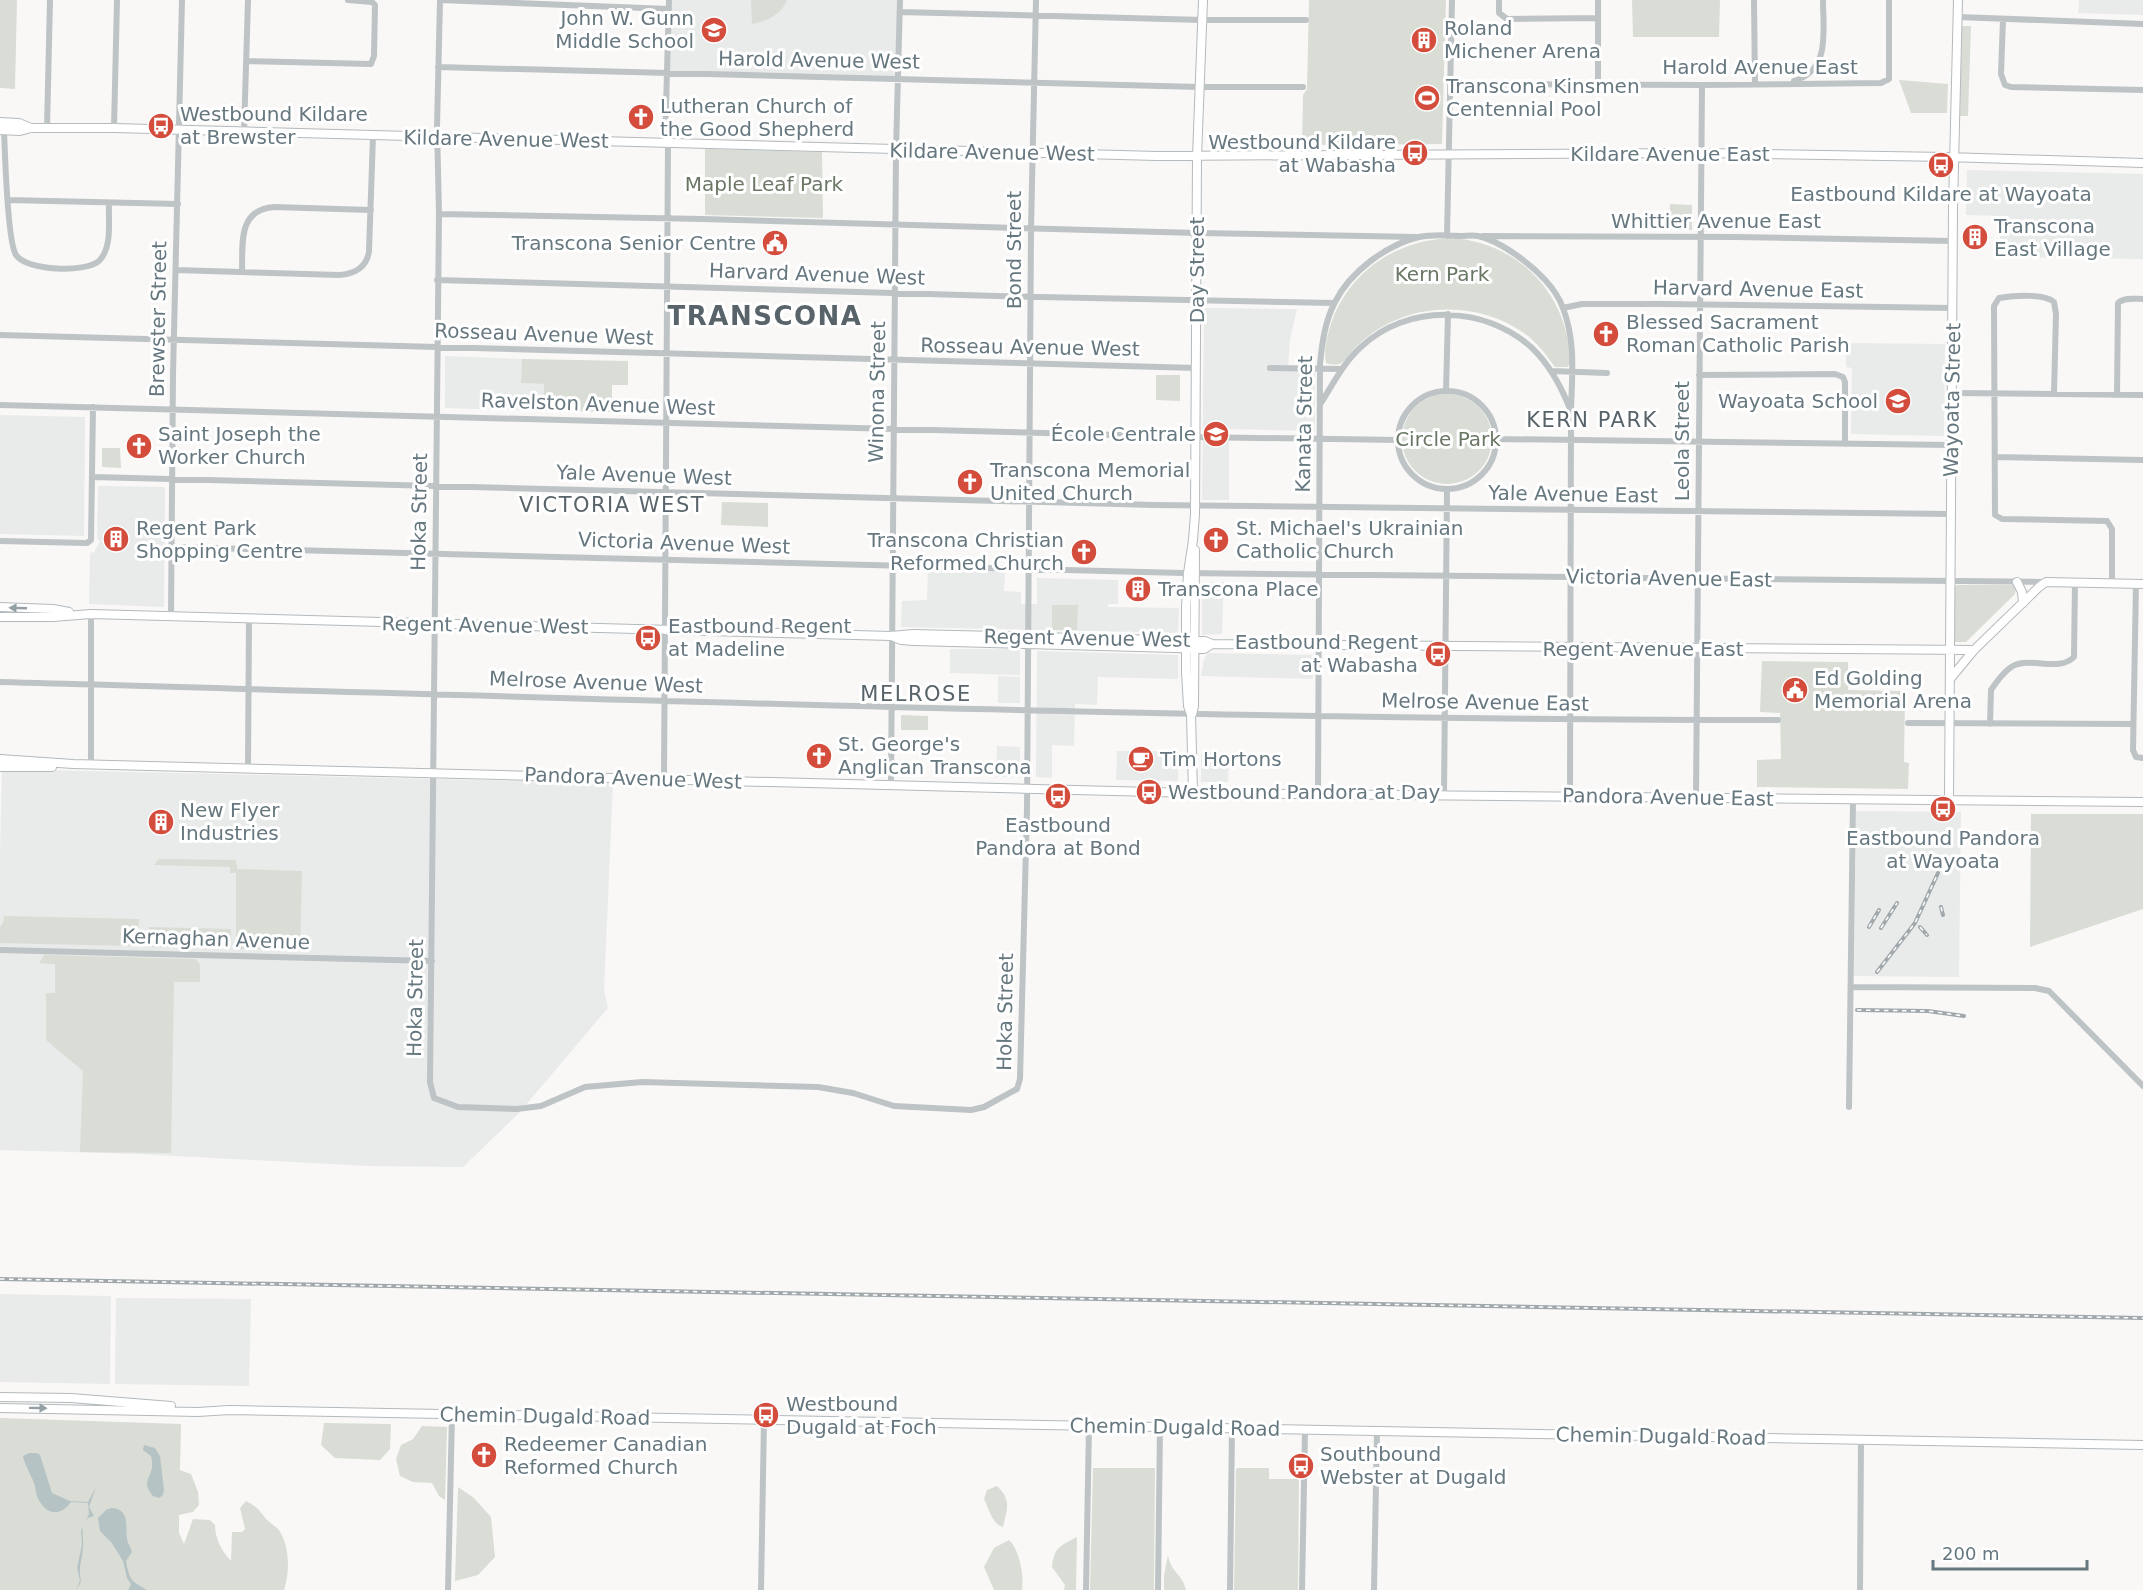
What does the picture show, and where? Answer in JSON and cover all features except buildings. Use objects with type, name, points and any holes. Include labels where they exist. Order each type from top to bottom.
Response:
[{"type":"street","points":[[48,128],[50,0]]},
{"type":"street","points":[[114,128],[117,0]]},
{"type":"street","name":"Brewster Street","points":[[171,616],[173,340],[182,0]]},
{"type":"street","points":[[244,132],[248,0]]},
{"type":"street","points":[[247,61],[371,64],[374,56],[375,5],[367,0],[348,0]]},
{"type":"street","points":[[440,0],[669,9]]},
{"type":"street","name":"Hoka Street","points":[[440,0],[430,1083],[434,1098],[458,1107],[517,1109],[533,1107],[585,1087],[642,1082],[818,1087],[853,1093],[894,1106],[971,1110],[984,1107],[1017,1089],[1020,1079],[1027,789]]},
{"type":"street","points":[[664,779],[669,0]]},
{"type":"street","name":"Winona Street","points":[[891,785],[892,498],[900,0]]},
{"type":"street","name":"Bond Street","points":[[1027,789],[1030,297],[1036,0]]},
{"type":"street","name":"Day Street","points":[[1193,793],[1191,714],[1194,706],[1190,645],[1195,506],[1197,156],[1203,0]]},
{"type":"street","points":[[1447,236],[1452,0]]},
{"type":"street","points":[[1499,0],[1500,16],[1507,19],[1598,18]]},
{"type":"street","points":[[1598,0],[1598,85]]},
{"type":"street","points":[[1754,0],[1755,84]]},
{"type":"street","points":[[1787,83],[1802,79],[1812,72],[1819,61],[1822,46],[1823,0]]},
{"type":"street","name":"Harold Avenue East","points":[[1450,84],[1881,83],[1889,80],[1889,0]]},
{"type":"street","name":"Wayoata Street","points":[[1949,800],[1953,241],[1958,0]]},
{"type":"street","points":[[900,12],[1036,17],[1306,20]]},
{"type":"street","points":[[1958,17],[2143,24]]},
{"type":"street","points":[[2003,19],[2001,74],[2006,85],[2143,90]]},
{"type":"street","name":"Harold Avenue West","points":[[438,67],[1199,87]]},
{"type":"street","name":"Leola Street","points":[[1696,798],[1702,85]]},
{"type":"street","points":[[1199,87],[1303,87]]},
{"type":"street","points":[[1,128],[10,234],[15,254],[28,265],[83,268],[99,261],[106,250],[108,241],[109,203]]},
{"type":"street","name":"Kildare Avenue West","points":[[1,128],[20,130],[114,128],[1197,156]]},
{"type":"street","points":[[176,270],[339,276],[358,271],[369,257],[373,136]]},
{"type":"street","name":"Kildare Avenue East","points":[[1197,156],[1702,153],[2143,163]]},
{"type":"street","points":[[8,200],[178,204]]},
{"type":"street","points":[[242,272],[244,229],[256,211],[265,207],[371,210]]},
{"type":"street","points":[[438,214],[1419,237]]},
{"type":"street","name":"Whittier Avenue East","points":[[1447,236],[1953,241]]},
{"type":"street","name":"Kanata Street","points":[[1318,793],[1320,575],[1318,568],[1322,346],[1334,303],[1344,287],[1359,271],[1380,255],[1419,237],[1447,236]]},
{"type":"street","points":[[1479,236],[1512,252],[1528,264],[1550,287],[1563,308],[1573,345],[1570,796]]},
{"type":"street","name":"Harvard Avenue West","points":[[437,280],[1196,301]]},
{"type":"street","points":[[2054,394],[2056,315],[2054,302],[2045,297],[2008,296],[1999,298],[1994,306],[1994,510],[1998,518],[2002,519],[2107,521],[2112,529],[2112,583]]},
{"type":"street","points":[[2117,395],[2118,303],[2127,299],[2143,299]]},
{"type":"street","points":[[1196,301],[1334,303]]},
{"type":"street","name":"Harvard Avenue East","points":[[1563,308],[1568,305],[1582,304],[1953,308]]},
{"type":"street","points":[[1321,403],[1342,369],[1362,345],[1395,325],[1424,316],[1448,314],[1489,322],[1506,330],[1532,348],[1559,382],[1571,411]]},
{"type":"street","points":[[1446,391],[1448,314]]},
{"type":"street","name":"Rosseau Avenue West","points":[[0,335],[1196,368]]},
{"type":"street","points":[[1270,368],[1342,369]]},
{"type":"street","points":[[1552,371],[1607,373]]},
{"type":"street","points":[[1699,375],[1835,374],[1843,377],[1845,382],[1845,444]]},
{"type":"street","points":[[1446,391],[1466,395],[1480,404],[1492,420],[1497,440],[1494,457],[1482,475],[1464,486],[1447,489],[1428,485],[1412,475],[1402,459],[1398,440],[1403,418],[1414,404],[1429,394],[1446,391]]},
{"type":"street","points":[[1952,393],[2143,395]]},
{"type":"street","name":"Ravelston Avenue West","points":[[0,405],[1195,437],[1398,440]]},
{"type":"street","points":[[0,541],[87,543],[92,537],[93,407]]},
{"type":"street","points":[[1497,440],[1952,445]]},
{"type":"street","points":[[1995,457],[2143,460]]},
{"type":"street","name":"Yale Avenue West","points":[[93,477],[1195,506]]},
{"type":"street","points":[[1444,795],[1447,489]]},
{"type":"street","name":"Yale Avenue East","points":[[1195,506],[1951,514]]},
{"type":"street","name":"Victoria Avenue West","points":[[172,547],[1191,573]]},
{"type":"street","name":"Victoria Avenue East","points":[[1191,573],[2139,584]]},
{"type":"street","points":[[2017,582],[2022,592],[2023,603]]},
{"type":"street","points":[[1949,680],[1974,650],[2046,582]]},
{"type":"street","points":[[1990,724],[1991,690],[2014,666],[2025,663],[2062,663],[2071,661],[2074,657],[2075,583]]},
{"type":"street","points":[[2139,584],[2132,724],[2134,753],[2136,757],[2143,758]]},
{"type":"street","name":"Regent Avenue West","points":[[0,607],[53,609],[78,614]]},
{"type":"street","points":[[91,614],[91,764]]},
{"type":"street","name":"Regent Avenue West","points":[[0,617],[91,614],[891,636],[914,641],[1028,640],[1190,645],[1205,641],[1212,644]]},
{"type":"street","points":[[248,768],[249,619]]},
{"type":"street","name":"Regent Avenue East","points":[[1212,644],[1571,649],[1974,650]]},
{"type":"street","name":"Melrose Avenue West","points":[[0,682],[1191,714]]},
{"type":"street","name":"Melrose Avenue East","points":[[1191,714],[1570,720],[1778,720]]},
{"type":"street","points":[[1908,723],[2132,724]]},
{"type":"street","name":"Pandora Avenue West","points":[[0,759],[74,764],[1193,793]]},
{"type":"street","name":"Pandora Avenue West","points":[[0,767],[56,767],[74,764]]},
{"type":"street","name":"Pandora Avenue East","points":[[1193,793],[2143,802]]},
{"type":"street","points":[[1849,1107],[1853,800]]},
{"type":"street","name":"Kernaghan Avenue","points":[[0,950],[432,961]]},
{"type":"street","points":[[1851,987],[2036,988],[2049,991],[2143,1086]]},
{"type":"street","name":"Chemin Dugald Road","points":[[0,1397],[71,1398],[207,1410],[2143,1444]]},
{"type":"street","points":[[71,1398],[76,1409]]},
{"type":"street","name":"Chemin Dugald Road","points":[[0,1408],[198,1412],[207,1410]]},
{"type":"street","points":[[448,1590],[452,1415]]},
{"type":"street","points":[[761,1590],[764,1420]]},
{"type":"street","points":[[1086,1590],[1089,1426]]},
{"type":"street","points":[[1158,1590],[1160,1427]]},
{"type":"street","points":[[1230,1590],[1232,1428]]},
{"type":"street","points":[[1302,1590],[1305,1430]]},
{"type":"street","points":[[1374,1590],[1377,1431]]},
{"type":"street","points":[[1860,1590],[1861,1440]]},
{"type":"shaded area","points":[[669,0],[900,0],[898,78],[667,73]]},
{"type":"shaded area","points":[[2079,0],[2143,0],[2143,15],[2078,13]]},
{"type":"shaded area","points":[[1967,170],[2143,174],[2143,259],[2000,257],[2000,216],[1966,215]]},
{"type":"shaded area","name":"École Centrale","points":[[1204,308],[1297,309],[1290,340],[1288,368],[1315,369],[1315,431],[1229,429],[1229,500],[1202,500]]},
{"type":"shaded area","name":"Wayoata School","points":[[1846,343],[1945,344],[1944,436],[1851,434],[1852,368],[1846,367]]},
{"type":"shaded area","points":[[445,356],[522,359],[521,383],[544,384],[544,411],[445,408]]},
{"type":"shaded area","points":[[0,415],[85,417],[84,536],[0,534]]},
{"type":"shaded area","points":[[98,486],[165,487],[164,607],[89,604],[90,553],[94,552],[100,541],[97,539]]},
{"type":"shaded area","points":[[928,568],[1005,569],[1004,591],[1021,592],[1021,604],[1037,604],[1037,578],[1118,580],[1118,604],[1108,604],[1108,607],[1179,608],[1178,633],[901,627],[902,601],[927,600]]},
{"type":"shaded area","points":[[1202,582],[1224,582],[1222,634],[1202,635]]},
{"type":"shaded area","points":[[950,649],[1020,649],[1020,675],[950,673]]},
{"type":"shaded area","points":[[1037,651],[1178,655],[1178,679],[1098,677],[1097,705],[1075,704],[1074,746],[1052,745],[1052,778],[1036,777]]},
{"type":"shaded area","points":[[1208,653],[1313,655],[1313,679],[1201,676],[1204,659]]},
{"type":"shaded area","points":[[998,676],[1020,677],[1020,703],[998,703]]},
{"type":"shaded area","points":[[997,746],[1020,747],[1020,777],[996,777]]},
{"type":"shaded area","points":[[1117,751],[1178,751],[1178,781],[1116,780]]},
{"type":"shaded area","points":[[1201,753],[1229,753],[1228,782],[1201,782]]},
{"type":"shaded area","points":[[2,769],[613,783],[604,990],[608,1008],[519,1113],[463,1167],[369,1166],[138,1154],[0,1150]]},
{"type":"shaded area","points":[[1856,811],[1961,812],[1959,977],[1854,976]]},
{"type":"shaded area","points":[[0,1294],[111,1296],[110,1384],[0,1382]]},
{"type":"shaded area","points":[[116,1298],[251,1299],[249,1386],[115,1384]]},
{"type":"shaded area","points":[[144,1445],[155,1448],[160,1456],[164,1490],[163,1495],[159,1498],[153,1496],[147,1485],[152,1463],[151,1456],[143,1450]]},
{"type":"shaded area","points":[[29,1453],[40,1455],[52,1493],[70,1501],[88,1502],[96,1487],[89,1507],[94,1516],[86,1521],[89,1514],[88,1503],[71,1502],[64,1509],[56,1512],[44,1507],[23,1456]]},
{"type":"shaded area","points":[[111,1508],[122,1512],[126,1519],[127,1540],[132,1552],[126,1561],[130,1576],[134,1582],[147,1590],[128,1590],[131,1584],[127,1578],[123,1561],[111,1542],[100,1531],[98,1518]]},
{"type":"shaded area","points":[[85,1523],[81,1582],[76,1590],[80,1581],[77,1568],[82,1545],[81,1531]]},
{"type":"green space","points":[[0,0],[17,0],[15,89],[0,88]]},
{"type":"green space","points":[[751,0],[787,0],[781,10],[773,16],[752,24]]},
{"type":"green space","points":[[1309,0],[1446,0],[1442,144],[1302,145],[1303,95],[1307,89]]},
{"type":"green space","points":[[1632,0],[1720,0],[1719,37],[1633,37]]},
{"type":"green space","points":[[1962,26],[1971,26],[1968,116],[1960,116]]},
{"type":"green space","points":[[1899,80],[1948,84],[1947,113],[1911,113]]},
{"type":"green space","name":"Maple Leaf Park","points":[[705,149],[822,152],[823,218],[705,215]]},
{"type":"green space","points":[[1670,204],[1692,205],[1692,230],[1669,230]]},
{"type":"green space","name":"Kern Park","points":[[1449,238],[1470,240],[1490,246],[1525,266],[1539,280],[1552,297],[1561,316],[1570,352],[1568,367],[1555,367],[1533,340],[1508,323],[1490,316],[1453,310],[1415,313],[1397,319],[1369,336],[1341,363],[1335,365],[1326,363],[1326,346],[1333,318],[1352,285],[1379,261],[1395,252],[1430,240]]},
{"type":"green space","points":[[522,359],[628,361],[628,385],[612,385],[612,412],[544,411],[544,384],[521,383]]},
{"type":"green space","points":[[1156,375],[1180,375],[1180,401],[1156,400]]},
{"type":"green space","name":"Circle Park","points":[[1438,394],[1456,394],[1472,401],[1485,414],[1492,430],[1492,448],[1485,464],[1472,477],[1456,484],[1438,484],[1422,477],[1409,464],[1402,448],[1402,430],[1409,414],[1422,401]]},
{"type":"green space","points":[[102,448],[120,448],[121,468],[102,467]]},
{"type":"green space","points":[[722,502],[768,503],[768,527],[721,525]]},
{"type":"green space","points":[[1957,585],[2013,585],[2016,587],[2015,594],[1966,642],[1953,642],[1953,589]]},
{"type":"green space","points":[[1052,605],[1078,605],[1077,630],[1052,630]]},
{"type":"green space","points":[[1762,661],[1848,662],[1848,690],[1904,691],[1904,762],[1909,763],[1908,789],[1757,787],[1757,760],[1781,759],[1780,713],[1760,712]]},
{"type":"green space","points":[[901,715],[928,716],[928,730],[901,730]]},
{"type":"green space","points":[[2031,814],[2143,814],[2143,909],[2030,947]]},
{"type":"green space","points":[[159,859],[236,860],[237,869],[302,871],[300,950],[236,949],[236,873],[230,873],[230,867],[154,865]]},
{"type":"green space","points":[[4,916],[139,919],[138,937],[131,937],[131,946],[0,943],[0,927]]},
{"type":"green space","points":[[149,927],[231,929],[231,949],[148,947]]},
{"type":"green space","points":[[44,955],[196,959],[200,965],[200,982],[174,982],[171,1153],[80,1152],[83,1071],[46,1040],[46,993],[55,993],[55,964],[39,963]]},
{"type":"green space","points":[[0,1418],[181,1424],[180,1470],[191,1474],[198,1492],[199,1505],[193,1512],[179,1515],[179,1533],[184,1544],[193,1519],[210,1520],[215,1525],[220,1544],[231,1561],[232,1532],[242,1532],[245,1529],[240,1508],[246,1501],[258,1509],[278,1529],[285,1542],[288,1559],[284,1590],[0,1590]]},
{"type":"green space","points":[[324,1423],[391,1424],[390,1449],[380,1460],[335,1458],[321,1445]]},
{"type":"green space","points":[[422,1426],[447,1427],[445,1500],[439,1496],[432,1483],[413,1482],[400,1476],[396,1459],[401,1445],[413,1439]]},
{"type":"green space","points":[[1093,1468],[1155,1468],[1154,1590],[1090,1590]]},
{"type":"green space","points":[[1269,1468],[1269,1479],[1299,1479],[1298,1590],[1234,1590],[1236,1469]]},
{"type":"green space","points":[[997,1486],[1007,1500],[1003,1527],[993,1519],[984,1499],[987,1490]]},
{"type":"green space","points":[[458,1487],[474,1498],[491,1517],[495,1557],[478,1575],[455,1581]]},
{"type":"green space","points":[[1077,1537],[1076,1590],[1064,1590],[1065,1585],[1052,1567],[1054,1555],[1059,1548]]},
{"type":"green space","points":[[1009,1540],[1016,1550],[1020,1564],[1022,1590],[994,1590],[984,1567],[994,1548]]},
{"type":"green space","points":[[1168,1555],[1169,1561],[1186,1590],[1164,1590]]},
{"type":"railway","points":[[1877,972],[1915,923],[1938,873]]},
{"type":"railway","points":[[1881,928],[1897,903]]},
{"type":"railway","points":[[1941,907],[1943,915]]},
{"type":"railway","points":[[1869,927],[1879,910]]},
{"type":"railway","points":[[1920,927],[1927,935]]},
{"type":"railway","points":[[1857,1010],[1928,1011],[1964,1016]]},
{"type":"railway","points":[[0,1279],[2143,1318]]},
{"type":"place","name":"John W. Gunn Middle School","points":[[714,30]]},
{"type":"place","name":"Roland Michener Arena","points":[[1424,40]]},
{"type":"place","name":"Transcona Kinsmen Centennial Pool","points":[[1427,98]]},
{"type":"place","name":"Lutheran Church of the Good Shepherd","points":[[641,117]]},
{"type":"place","name":"Westbound Kildare at Brewster","points":[[161,126]]},
{"type":"place","name":"Westbound Kildare at Wabasha","points":[[1415,153]]},
{"type":"place","name":"Eastbound Kildare at Wayoata","points":[[1941,165]]},
{"type":"place","name":"Transcona East Village","points":[[1975,237]]},
{"type":"place","name":"Transcona Senior Centre","points":[[775,243]]},
{"type":"place","name":"Blessed Sacrament Roman Catholic Parish","points":[[1606,334]]},
{"type":"place","name":"Wayoata School","points":[[1898,401]]},
{"type":"place","name":"École Centrale","points":[[1216,434]]},
{"type":"place","name":"Saint Joseph the Worker Church","points":[[139,446]]},
{"type":"place","name":"Transcona Memorial United Church","points":[[970,482]]},
{"type":"place","name":"Regent Park Shopping Centre","points":[[116,539]]},
{"type":"place","name":"St. Michael's Ukrainian Catholic Church","points":[[1216,540]]},
{"type":"place","name":"Transcona Christian Reformed Church","points":[[1084,552]]},
{"type":"place","name":"Transcona Place","points":[[1138,589]]},
{"type":"place","name":"Eastbound Regent at Madeline","points":[[648,638]]},
{"type":"place","name":"Eastbound Regent at Wabasha","points":[[1438,654]]},
{"type":"place","name":"Ed Golding Memorial Arena","points":[[1795,690]]},
{"type":"place","name":"St. George's Anglican Transcona","points":[[819,756]]},
{"type":"place","name":"Tim Hortons","points":[[1141,759]]},
{"type":"place","name":"Westbound Pandora at Day","points":[[1149,792]]},
{"type":"place","name":"Eastbound Pandora at Bond","points":[[1058,796]]},
{"type":"place","name":"Eastbound Pandora at Wayoata","points":[[1943,809]]},
{"type":"place","name":"New Flyer Industries","points":[[161,822]]},
{"type":"place","name":"Westbound Dugald at Foch","points":[[766,1415]]},
{"type":"place","name":"Redeemer Canadian Reformed Church","points":[[484,1455]]},
{"type":"place","name":"Southbound Webster at Dugald","points":[[1301,1466]]},
{"type":"district","name":"TRANSCONA","points":[[765,316]]},
{"type":"district","name":"KERN PARK","points":[[1592,420]]},
{"type":"district","name":"VICTORIA WEST","points":[[612,505]]},
{"type":"district","name":"MELROSE","points":[[916,694]]}]
